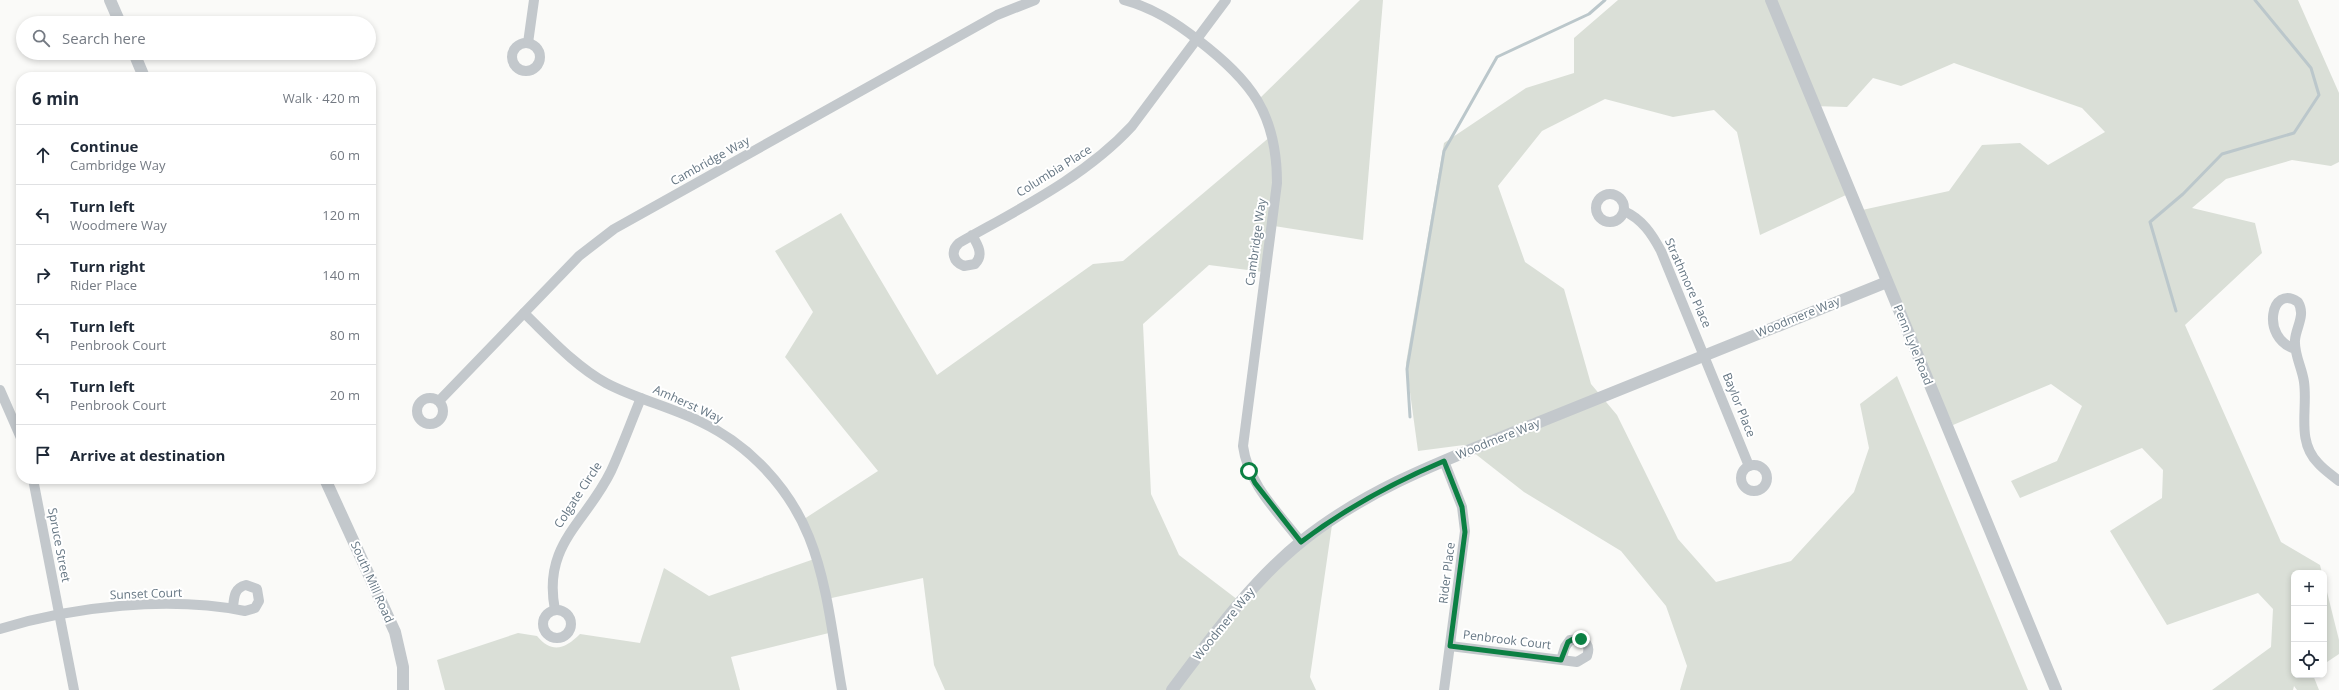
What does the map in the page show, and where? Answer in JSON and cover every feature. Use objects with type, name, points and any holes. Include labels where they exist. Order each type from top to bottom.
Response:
[{"type":"street","points":[[110,0],[117,16]]},
{"type":"street","points":[[528,43],[534,0]]},
{"type":"street","name":"Cambridge Way","points":[[439,401],[579,256],[614,229],[997,15],[1035,0]]},
{"type":"street","name":"Cambridge Way","points":[[1124,0],[1165,16],[1229,64],[1245,81],[1264,112],[1274,144],[1277,182],[1243,446],[1245,459],[1255,483],[1301,542]]},
{"type":"street","name":"Columbia Place","points":[[972,235],[1080,172],[1099,158],[1132,126],[1226,0]]},
{"type":"street","name":"Penn Lyle Road","points":[[1770,0],[2056,690]]},
{"type":"street","points":[[137,60],[142,72]]},
{"type":"street","name":"Strathmore Place","points":[[1624,211],[1635,216],[1646,228],[1662,251],[1704,354]]},
{"type":"street","name":"Woodmere Way","points":[[1172,690],[1229,614],[1250,589],[1301,542],[1345,510],[1371,495],[1444,461],[1704,354],[1887,282]]},
{"type":"street","points":[[2295,349],[2283,343],[2274,329],[2273,313],[2277,304],[2288,298],[2298,302],[2302,313],[2295,340],[2295,349],[2305,390],[2304,433],[2307,445],[2318,464],[2339,481]]},
{"type":"street","name":"Amherst Way","points":[[524,312],[589,373],[606,383],[701,422],[721,433],[757,461],[787,496],[799,516],[816,558],[842,690]]},
{"type":"street","name":"Baylor Place","points":[[1704,354],[1749,466]]},
{"type":"street","points":[[0,390],[16,421]]},
{"type":"street","name":"Colgate Circle","points":[[555,610],[553,573],[562,545],[611,471],[642,398]]},
{"type":"street","name":"Rider Place","points":[[1444,461],[1462,507],[1465,532],[1444,690]]},
{"type":"street","name":"Spruce Street","points":[[34,484],[74,690]]},
{"type":"street","name":"South Mill Road","points":[[327,484],[395,632],[403,667],[404,690]]},
{"type":"street","name":"Sunset Court","points":[[60,615],[139,605],[209,606],[233,608]]},
{"type":"street","points":[[0,629],[60,615]]},
{"type":"street","name":"Penbrook Court","points":[[1450,646],[1561,660]]},
{"type":"shaded area","points":[[1360,0],[1383,0],[1363,240],[1274,226],[1263,272],[1209,265],[1143,324],[1151,494],[1179,555],[1238,600],[1333,518],[1310,677],[1316,690],[945,690],[934,665],[923,578],[827,599],[833,632],[731,657],[740,690],[445,690],[437,660],[518,633],[537,636],[543,642],[553,647],[564,646],[580,634],[640,643],[664,568],[709,596],[817,558],[801,521],[878,471],[785,357],[813,312],[775,251],[841,213],[937,375],[1093,264],[1123,261],[1271,136],[1258,100]]},
{"type":"shaded area","points":[[1618,0],[2298,0],[2339,93],[2339,162],[2331,166],[2292,160],[2226,179],[2192,208],[2255,223],[2262,253],[2185,325],[2281,542],[2320,565],[2321,570],[2291,570],[2291,678],[2314,678],[2319,690],[2297,690],[2294,686],[2293,690],[2212,690],[2271,647],[2273,609],[2258,593],[2167,625],[2110,531],[2162,498],[2163,470],[2142,448],[2020,498],[2011,481],[2057,461],[2082,406],[2051,384],[1953,425],[1853,212],[1949,191],[1982,145],[2020,143],[2048,165],[2105,132],[2082,108],[1954,63],[1901,86],[1873,78],[1847,107],[1812,106],[1846,195],[1760,235],[1737,132],[1714,110],[1673,117],[1605,99],[1542,131],[1498,186],[1525,262],[1564,289],[1591,384],[1617,415],[1678,539],[1716,582],[1791,561],[1854,492],[1869,448],[1860,404],[1897,376],[2028,690],[1680,690],[1687,666],[1666,606],[1621,551],[1524,492],[1464,445],[1418,451],[1406,363],[1444,143],[1526,88],[1574,73],[1574,38]]},
{"type":"shaded area","points":[[2327,592],[2339,640],[2339,654],[2327,662]]},
{"type":"waterway","points":[[1410,417],[1407,369],[1444,151],[1497,57],[1589,14],[1605,0]]},
{"type":"waterway","points":[[2176,311],[2150,222],[2183,194],[2222,154],[2294,133],[2319,95],[2311,68],[2255,0]]},
{"type":"route","points":[[1249,471],[1255,483],[1301,542],[1324,524],[1371,495],[1403,478],[1444,461],[1462,507],[1465,532],[1450,646],[1561,660],[1568,642],[1575,638],[1581,639]]}]
